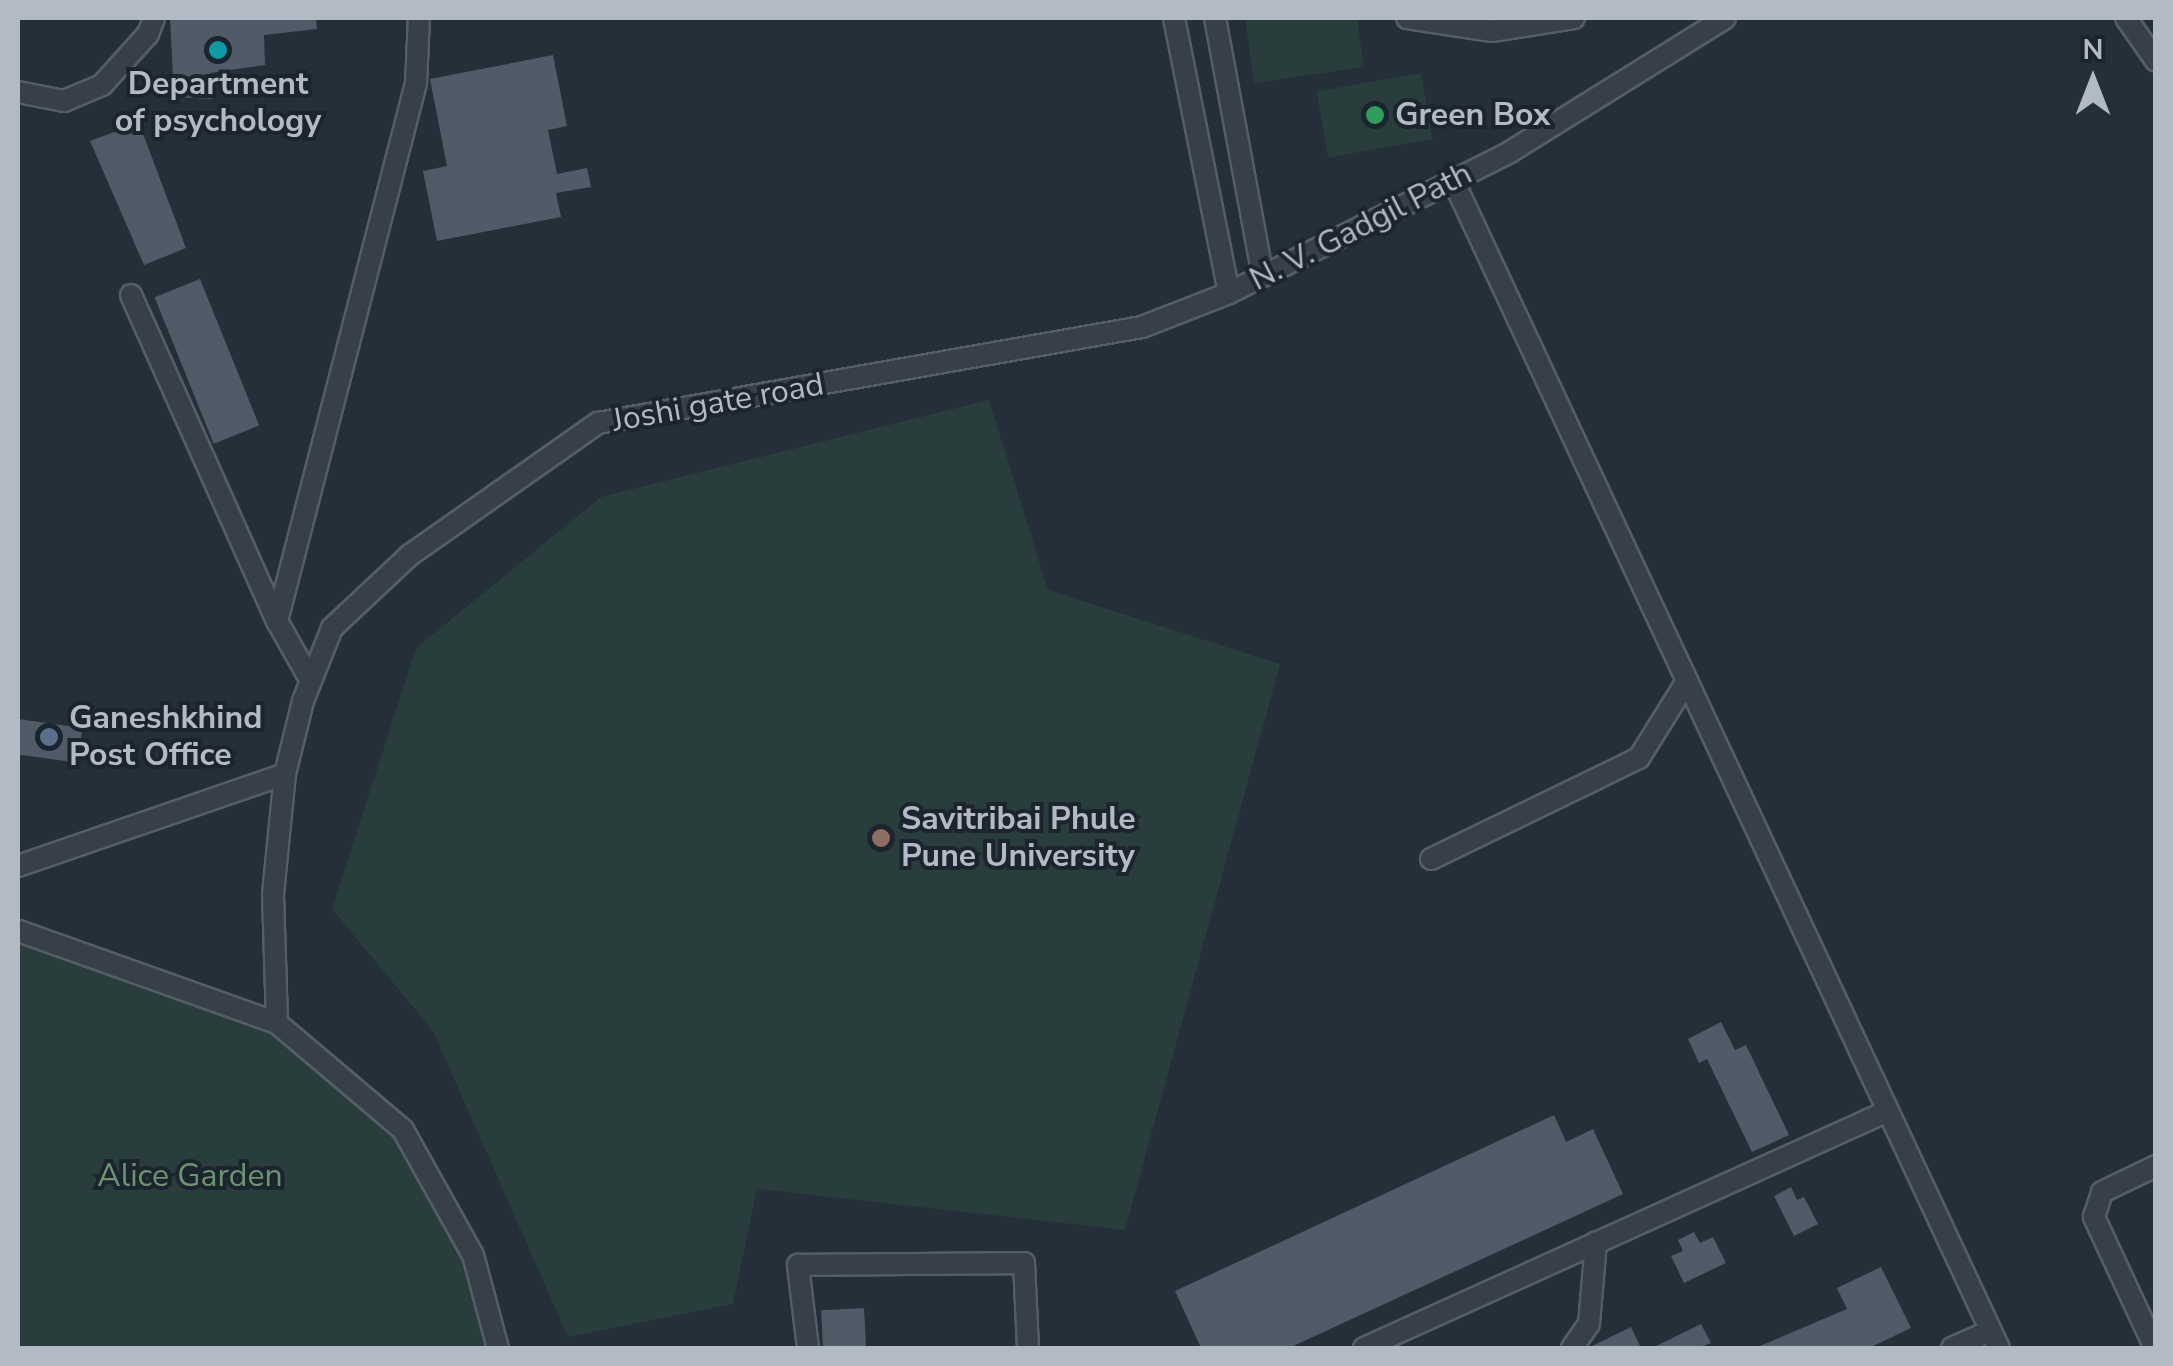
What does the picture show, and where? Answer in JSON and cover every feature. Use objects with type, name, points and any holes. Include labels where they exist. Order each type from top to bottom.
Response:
[{"type":"street","points":[[18,92],[64,101],[102,85],[148,34],[154,18]]},
{"type":"street","points":[[276,621],[416,83],[419,18]]},
{"type":"street","points":[[1174,18],[1229,294]]},
{"type":"street","points":[[1215,18],[1263,276]]},
{"type":"street","points":[[1407,18],[1492,31],[1574,18]]},
{"type":"street","points":[[2126,18],[2156,61]]},
{"type":"street","name":"N. V. Gadgil Path","points":[[1142,327],[1229,294],[1510,152],[1715,20]]},
{"type":"street","points":[[1453,180],[1994,1340],[1952,1348]]},
{"type":"street","points":[[131,294],[276,621],[311,682]]},
{"type":"street","name":"Joshi gate road","points":[[277,1023],[274,895],[285,774],[311,682],[332,628],[410,555],[598,423],[1142,327]]},
{"type":"street","points":[[1432,860],[1639,758],[1687,681]]},
{"type":"street","points":[[18,866],[285,774]]},
{"type":"street","points":[[18,931],[277,1023],[404,1130],[474,1255],[498,1348]]},
{"type":"street","points":[[1364,1348],[1888,1111]]},
{"type":"street","points":[[2154,1348],[2094,1216],[2102,1192],[2156,1166]]},
{"type":"street","points":[[1572,1348],[1588,1324],[1596,1242]]},
{"type":"street","points":[[808,1348],[798,1266],[1024,1263],[1028,1348]]},
{"type":"green space","points":[[1245,18],[1357,18],[1364,67],[1254,83]]},
{"type":"green space","name":"Green Box","points":[[1421,73],[1433,139],[1328,157],[1317,91]]},
{"type":"green space","points":[[989,400],[1048,590],[1280,664],[1125,1230],[757,1189],[733,1304],[568,1337],[433,1031],[332,909],[416,648],[601,497]]},
{"type":"green space","name":"Alice Garden","points":[[18,931],[277,1023],[403,1130],[473,1255],[490,1348],[18,1348]]},
{"type":"building","name":"Department of psychology","points":[[170,18],[316,18],[317,29],[264,35],[265,65],[210,73],[212,99],[174,97]]},
{"type":"building","points":[[553,55],[567,126],[548,130],[557,174],[587,168],[591,187],[556,193],[561,217],[437,241],[423,171],[447,166],[430,79]]},
{"type":"building","points":[[139,123],[186,248],[144,265],[90,141]]},
{"type":"building","points":[[200,279],[259,425],[214,444],[155,297]]},
{"type":"building","name":"Ganeshkhind Post Office","points":[[18,719],[82,728],[77,763],[18,754]]},
{"type":"building","points":[[1721,1022],[1735,1050],[1746,1045],[1789,1135],[1752,1152],[1707,1059],[1699,1063],[1688,1039]]},
{"type":"building","points":[[1554,1115],[1566,1142],[1593,1129],[1623,1194],[1289,1348],[1201,1348],[1175,1291]]},
{"type":"building","points":[[1791,1187],[1797,1200],[1804,1197],[1818,1224],[1794,1236],[1774,1196]]},
{"type":"building","points":[[1694,1232],[1700,1243],[1713,1237],[1726,1263],[1684,1283],[1671,1256],[1683,1251],[1678,1240]]},
{"type":"building","points":[[1881,1267],[1911,1328],[1869,1348],[1755,1348],[1847,1309],[1837,1288]]},
{"type":"building","points":[[864,1308],[866,1348],[823,1348],[821,1310]]},
{"type":"building","points":[[1701,1324],[1711,1343],[1699,1348],[1652,1348]]},
{"type":"building","points":[[1631,1327],[1641,1348],[1588,1348],[1590,1347]]},
{"type":"place","name":"Department of psychology","points":[[218,50]]},
{"type":"place","name":"Green Box","points":[[1375,115]]},
{"type":"place","name":"Ganeshkhind Post Office","points":[[49,737]]},
{"type":"place","name":"Savitribai Phule Pune University","points":[[881,838]]}]
